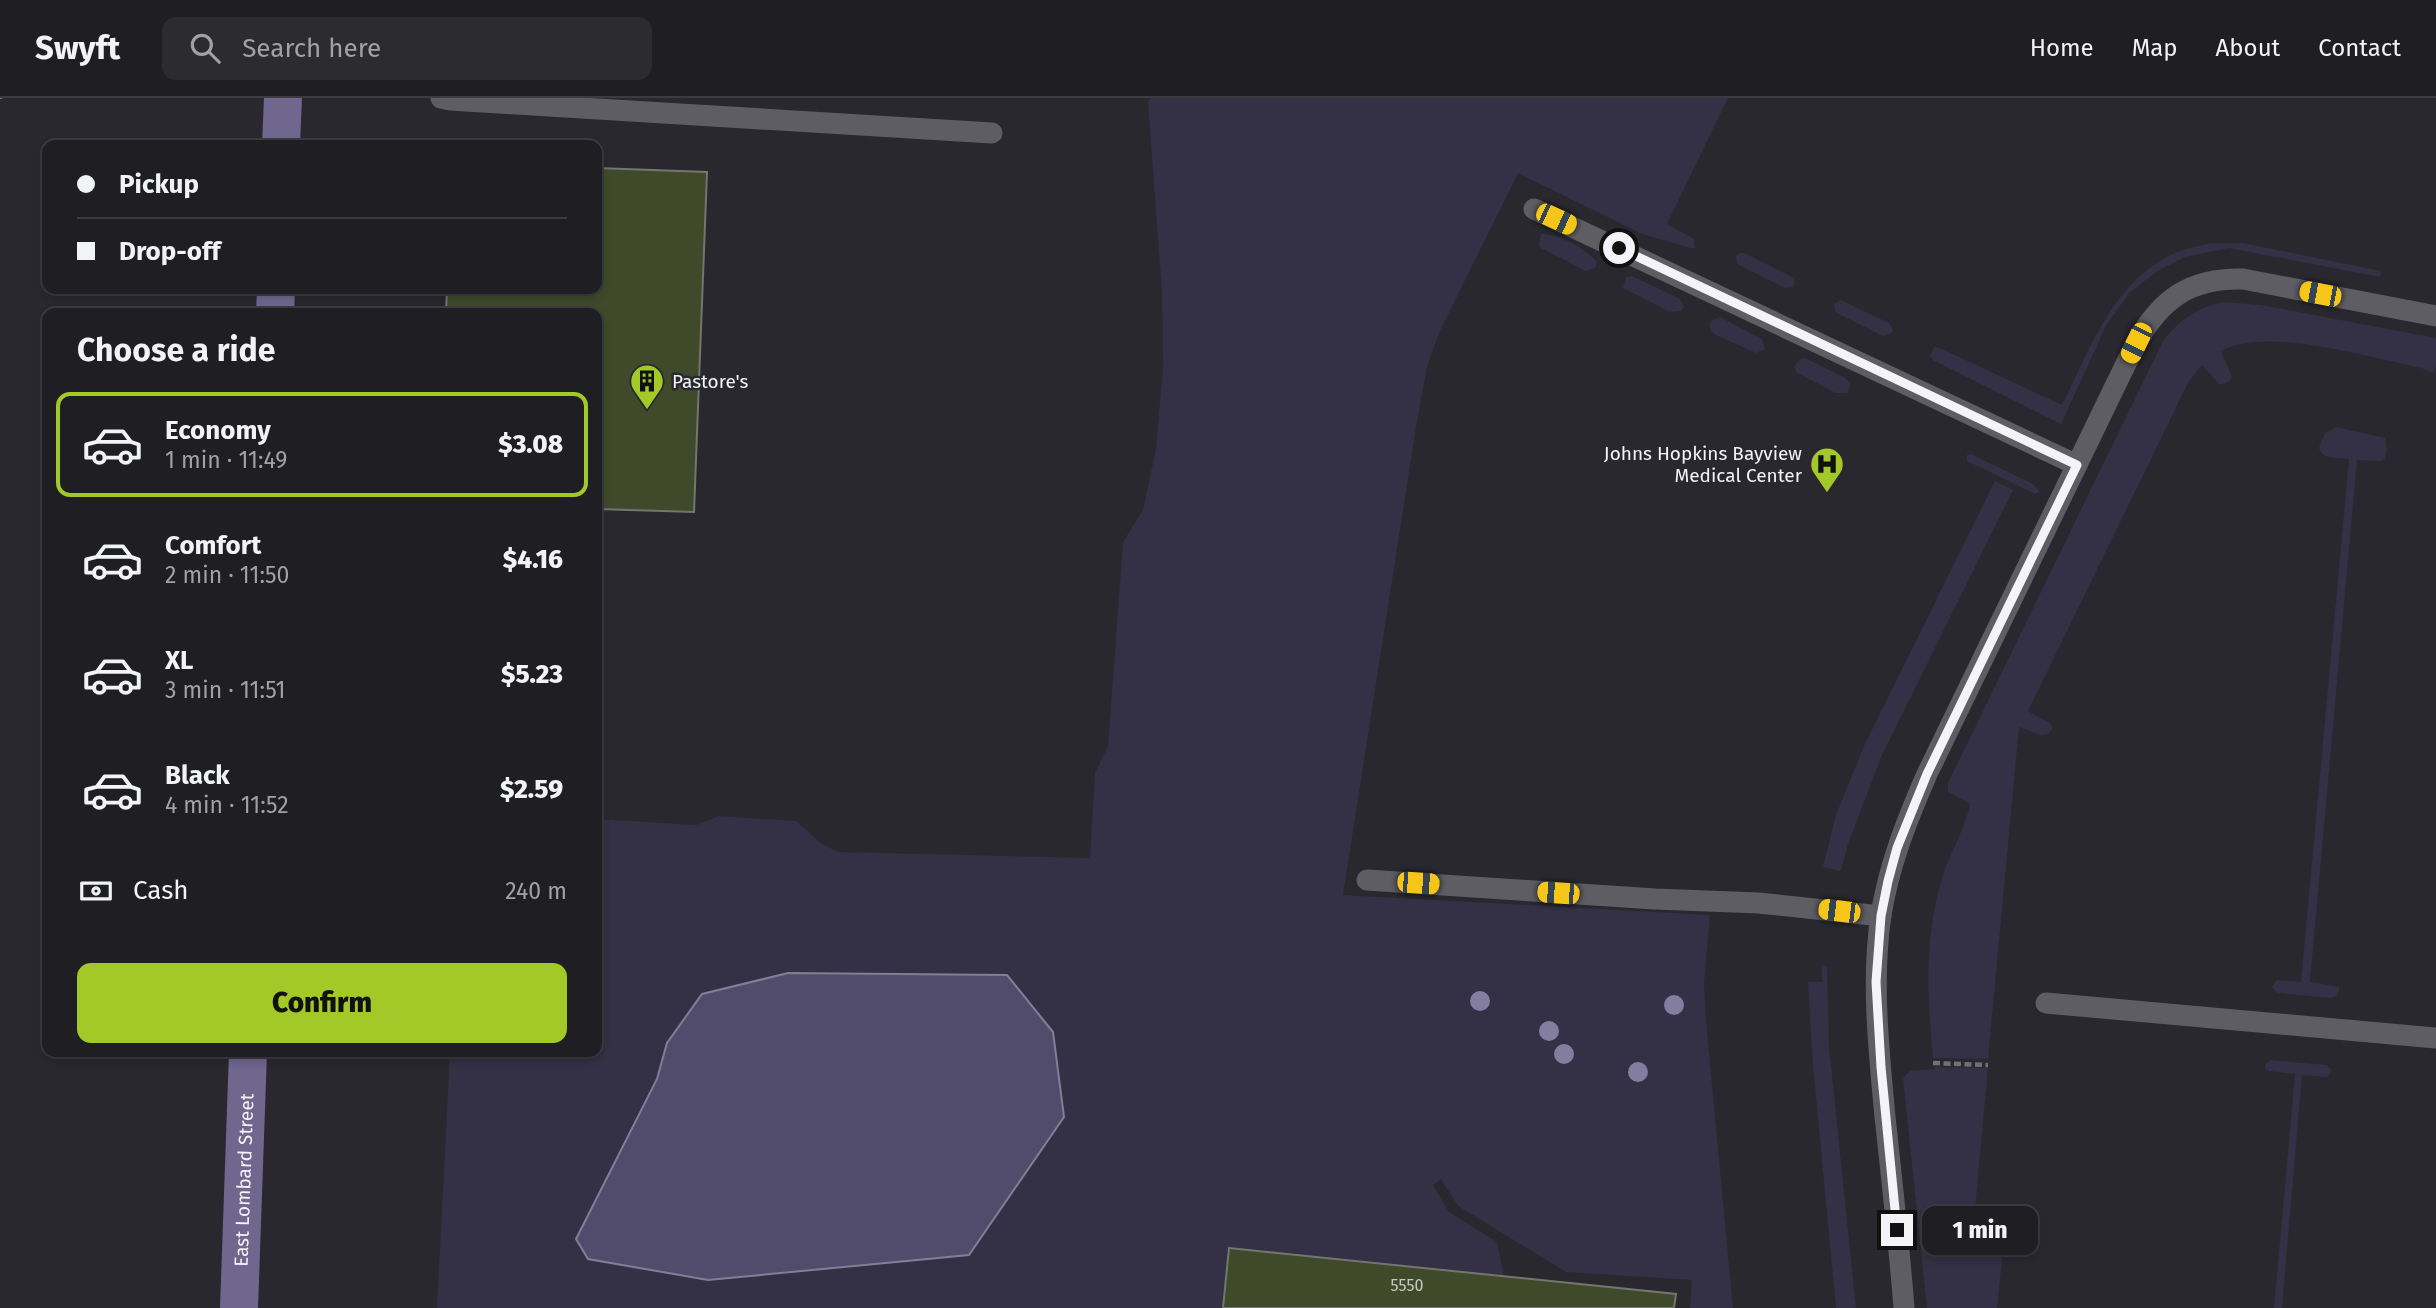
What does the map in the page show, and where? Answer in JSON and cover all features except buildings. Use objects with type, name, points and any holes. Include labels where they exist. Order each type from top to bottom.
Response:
[{"type":"main road","points":[[281,140],[283,98]]},
{"type":"main road","name":"East Lombard Street","points":[[239,1308],[248,1057]]},
{"type":"lane","points":[[440,98],[992,133]]},
{"type":"lane","points":[[1534,209],[2077,465]]},
{"type":"lane","points":[[1905,1308],[1877,1019],[1876,982],[1881,916],[1897,848],[1919,793],[2136,343],[2152,317],[2171,299],[2194,286],[2219,279],[2243,279],[2436,316]]},
{"type":"lane","points":[[1367,880],[1655,900],[1759,903],[1881,916]]},
{"type":"lane","points":[[2046,1003],[2436,1038]]},
{"type":"path","points":[[1933,1063],[1988,1065]]},
{"type":"shaded area","points":[[1150,98],[1728,98],[1667,224],[1694,239],[1694,249],[1642,234],[1518,173],[1439,333],[1427,367],[1416,427],[1343,895],[1710,915],[1704,983],[1706,1021],[1733,1308],[1690,1308],[1692,1280],[1566,1272],[1458,1206],[1441,1179],[1433,1185],[1449,1212],[1497,1242],[1504,1277],[1229,1248],[1223,1308],[437,1308],[450,1057],[602,1057],[602,819],[696,825],[719,816],[796,821],[822,844],[838,852],[1090,858],[1095,773],[1108,746],[1123,542],[1143,510],[1156,449],[1163,365],[1162,292],[1148,103]]},
{"type":"shaded area","points":[[1541,234],[1556,236],[1579,247],[1597,262],[1595,268],[1586,271],[1541,248]]},
{"type":"shaded area","points":[[2211,243],[2243,243],[2381,271],[2380,277],[2229,248],[2185,257],[2159,270],[2129,293],[2106,326],[2061,424],[1933,360],[1930,356],[1934,347],[1940,348],[2062,405],[2095,338],[2121,296],[2157,263],[2187,248]]},
{"type":"shaded area","points":[[1740,253],[1794,278],[1793,287],[1785,288],[1737,264],[1736,255]]},
{"type":"shaded area","points":[[1632,276],[1680,299],[1684,306],[1681,311],[1670,312],[1623,288],[1626,277]]},
{"type":"shaded area","points":[[1841,300],[1889,323],[1892,333],[1883,336],[1835,312],[1834,304]]},
{"type":"shaded area","points":[[2223,302],[2261,305],[2436,338],[2436,367],[2434,373],[2345,351],[2289,342],[2263,342],[2240,344],[2221,351],[2232,377],[2227,383],[2219,384],[2202,365],[2189,381],[2028,711],[2051,724],[2052,729],[2048,734],[2041,735],[2019,727],[1988,1059],[1933,1058],[1929,966],[1933,920],[1943,875],[1970,804],[1948,792],[1948,783],[2163,341],[2176,326],[2190,316]]},
{"type":"shaded area","points":[[1720,317],[1762,339],[1765,349],[1756,353],[1716,335],[1709,324]]},
{"type":"shaded area","points":[[1805,358],[1845,378],[1851,384],[1847,393],[1836,393],[1797,373],[1794,367],[1800,359]]},
{"type":"shaded area","points":[[2337,427],[2385,438],[2387,450],[2385,459],[2380,461],[2357,460],[2310,982],[2339,987],[2337,996],[2331,998],[2279,993],[2272,987],[2277,980],[2301,982],[2349,459],[2328,457],[2319,448],[2325,433]]},
{"type":"shaded area","points":[[1971,454],[2033,484],[2040,492],[2035,494],[1967,461],[1967,455]]},
{"type":"shaded area","points":[[1995,481],[2013,490],[1882,755],[1848,844],[1841,871],[1823,867],[1836,815],[1864,746]]},
{"type":"shaded area","points":[[1822,964],[1827,967],[1829,1046],[1856,1308],[1836,1308],[1813,1066],[1808,982],[1822,982]]},
{"type":"shaded area","points":[[788,973],[1007,975],[1053,1032],[1064,1117],[969,1255],[708,1280],[588,1259],[576,1239],[657,1079],[667,1043],[702,994]]},
{"type":"shaded area","points":[[2270,1060],[2327,1065],[2332,1070],[2328,1077],[2302,1075],[2282,1308],[2274,1308],[2295,1074],[2265,1069]]},
{"type":"shaded area","points":[[1934,1067],[1988,1068],[1972,1243],[1998,1245],[2003,1250],[1997,1308],[1927,1308],[1903,1078],[1910,1071]]},
{"type":"place","name":"Pastore's","points":[[647,411]]},
{"type":"place","name":"Johns Hopkins Bayview Medical Center","points":[[1827,494]]},
{"type":"route","points":[[1619,248],[2077,465],[1927,774],[1897,848],[1888,881],[1881,916],[1876,982],[1881,1067],[1897,1230]]}]
